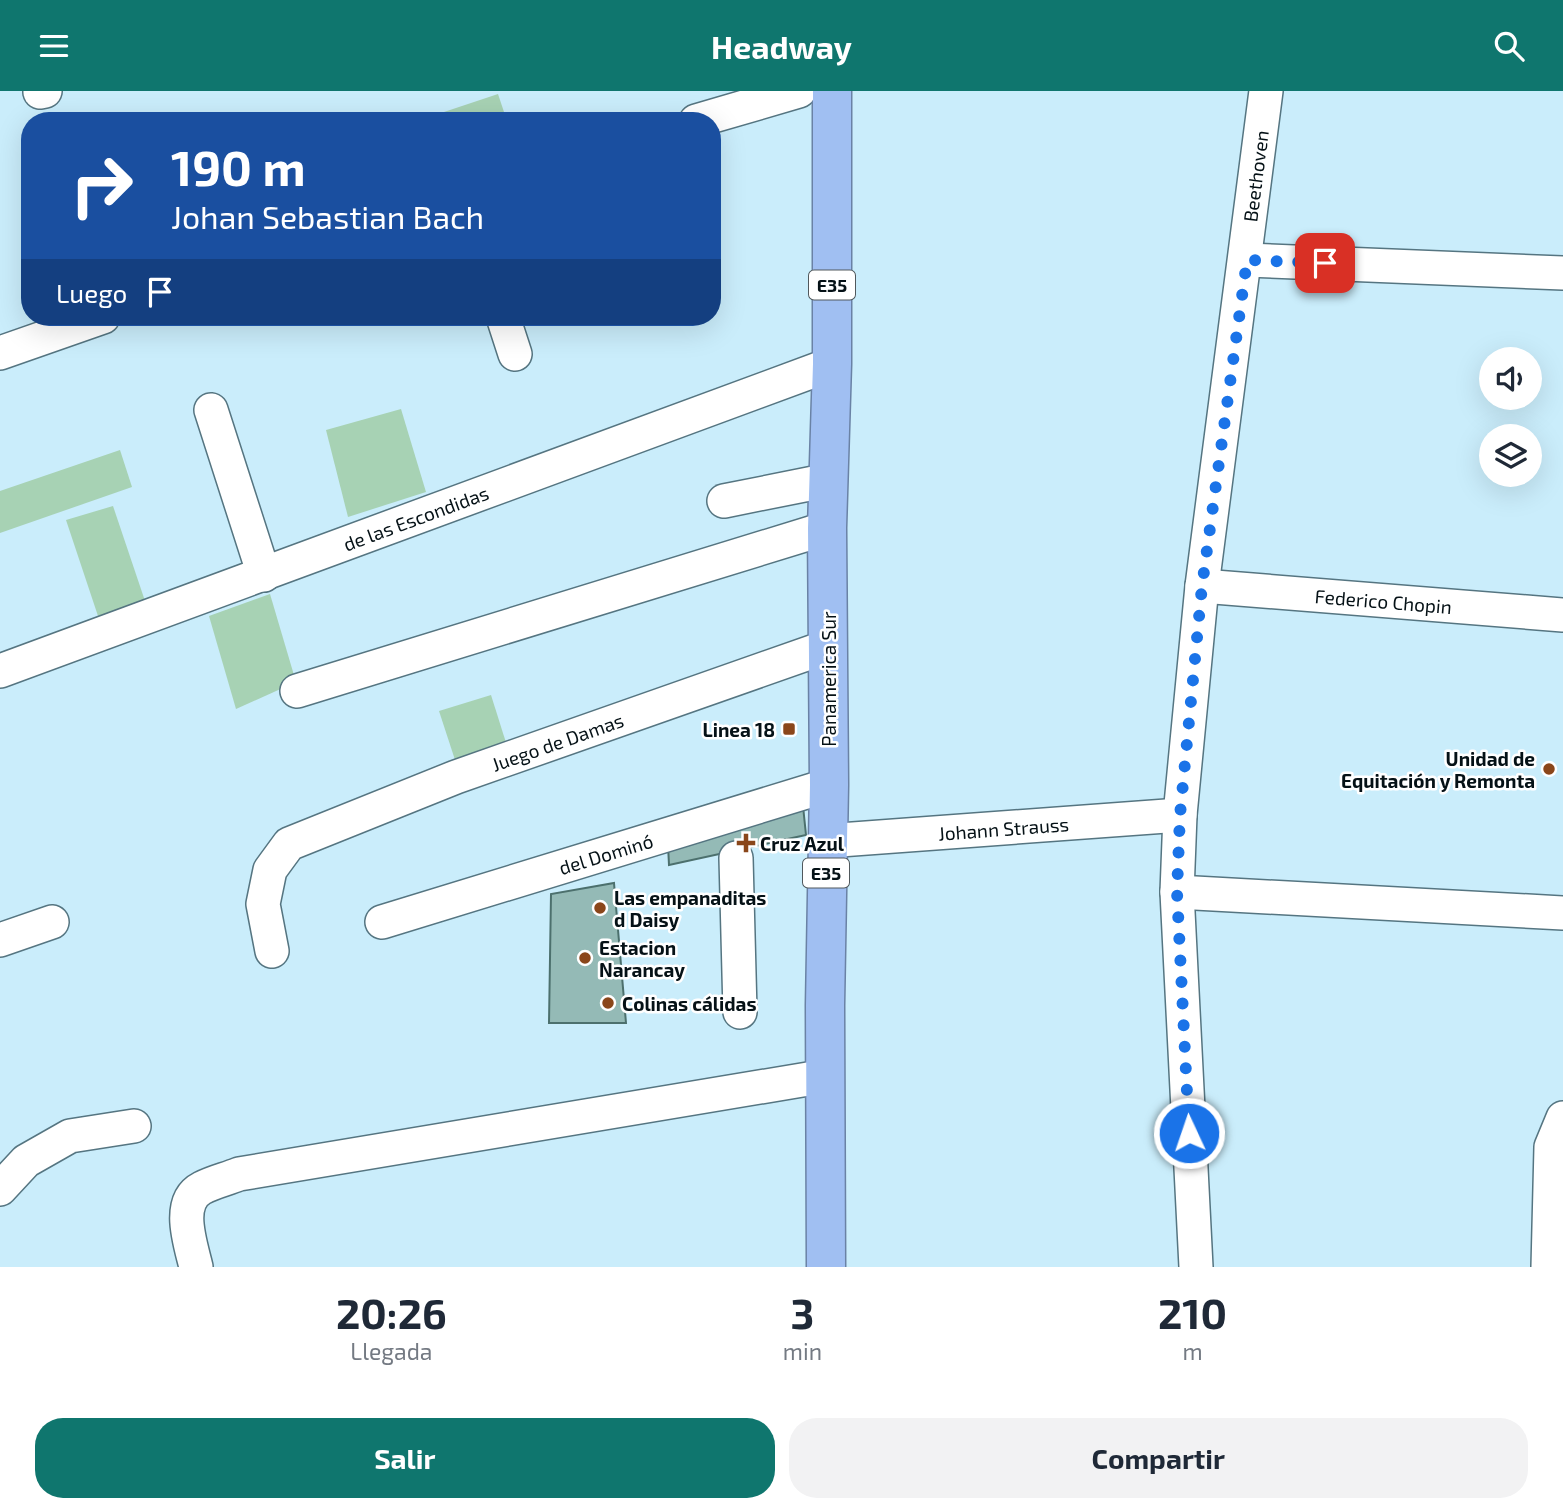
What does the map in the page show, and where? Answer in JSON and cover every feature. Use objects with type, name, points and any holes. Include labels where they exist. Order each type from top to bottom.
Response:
[{"type":"highway","name":"Panamerica Sur","points":[[826,1267],[826,841],[829,785],[827,528],[832,364],[832,91]]},
{"type":"street","points":[[721,114],[799,91]]},
{"type":"street","name":"Beethoven","points":[[1196,1267],[1177,892],[1180,815],[1202,586],[1247,260],[1266,91]]},
{"type":"street","points":[[1247,260],[1563,273]]},
{"type":"street","points":[[0,353],[77,326]]},
{"type":"street","points":[[506,326],[515,354]]},
{"type":"street","name":"de las Escondidas","points":[[0,671],[832,364]]},
{"type":"street","points":[[211,410],[264,575]]},
{"type":"street","points":[[724,501],[829,480]]},
{"type":"street","points":[[296,691],[827,528]]},
{"type":"street","name":"Federico Chopin","points":[[1202,586],[1563,615]]},
{"type":"street","name":"Juego de Damas","points":[[271,951],[263,904],[270,870],[289,844],[456,776],[829,646]]},
{"type":"street","name":"del Dominó","points":[[382,922],[829,785]]},
{"type":"street","name":"Johann Strauss","points":[[826,841],[1180,815]]},
{"type":"street","points":[[736,858],[740,1012]]},
{"type":"street","points":[[1177,892],[1563,913]]},
{"type":"street","points":[[0,940],[52,922]]},
{"type":"street","points":[[196,1267],[187,1230],[187,1208],[198,1189],[239,1174],[757,1085],[826,1076]]},
{"type":"street","points":[[1548,1267],[1551,1147],[1563,1118]]},
{"type":"street","points":[[0,1189],[26,1161],[70,1136],[134,1126]]},
{"type":"green space","points":[[498,94],[504,112],[444,112]]},
{"type":"green space","points":[[401,409],[426,492],[348,517],[326,430]]},
{"type":"green space","points":[[120,450],[132,487],[0,533],[0,491]]},
{"type":"green space","points":[[113,506],[145,601],[98,616],[66,520]]},
{"type":"green space","points":[[270,594],[296,682],[236,709],[209,616]]},
{"type":"green space","points":[[491,695],[508,749],[457,766],[439,711]]},
{"type":"building","points":[[803,806],[806,835],[669,865],[668,845]]},
{"type":"building","name":"Estacion Narancay","points":[[614,883],[626,1023],[549,1023],[551,894]]},
{"type":"place","name":"Linea 18","points":[[789,729]]},
{"type":"place","name":"Unidad de Equitación y Remonta","points":[[1549,769]]},
{"type":"place","name":"Cruz Azul","points":[[746,843]]},
{"type":"place","name":"Las empanaditas d Daisy","points":[[600,908]]},
{"type":"place","name":"Estacion Narancay","points":[[585,958]]},
{"type":"place","name":"Colinas cálidas","points":[[608,1003]]},
{"type":"route","points":[[1189,1133],[1177,892],[1180,815],[1202,586],[1247,260],[1325,263]]}]
